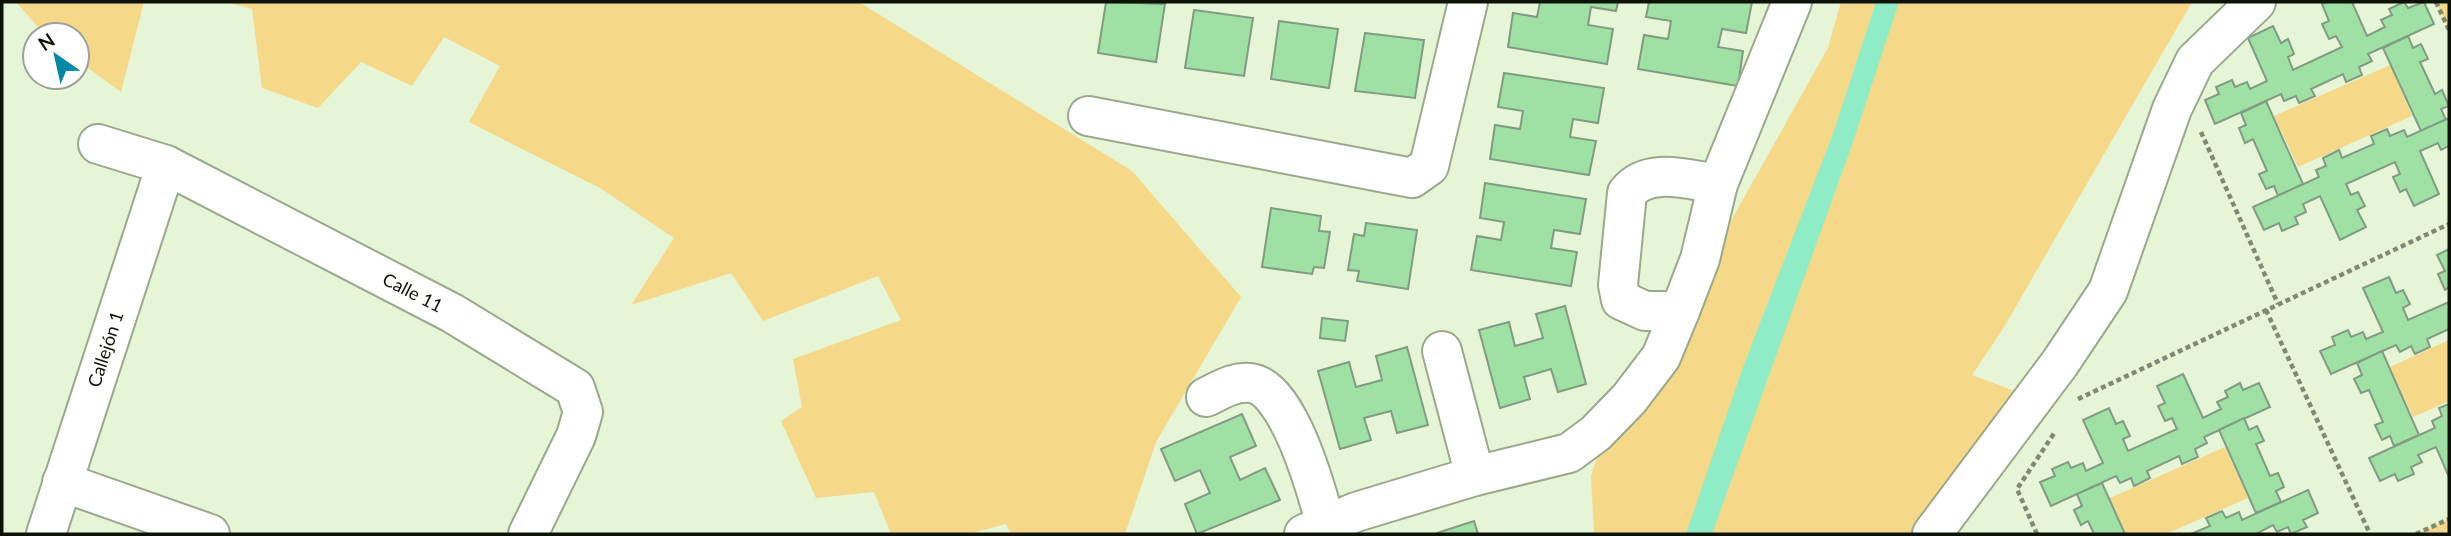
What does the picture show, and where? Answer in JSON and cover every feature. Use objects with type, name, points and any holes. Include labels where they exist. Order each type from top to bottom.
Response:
[{"type":"street","points":[[1088,116],[1412,178],[1429,166],[1468,2]]},
{"type":"street","points":[[1206,397],[1235,383],[1252,383],[1271,391],[1288,417],[1315,530],[1356,512],[1475,476],[1569,453],[1595,433],[1629,399],[1661,357],[1700,259],[1718,184],[1792,2]]},
{"type":"street","points":[[1933,534],[2060,363],[2108,290],[2172,109],[2195,61],[2256,2]]},
{"type":"street","name":"Calle 11","points":[[98,144],[166,165],[453,313],[575,387],[583,412],[576,436],[528,534]]},
{"type":"street","name":"Callejón 1","points":[[46,534],[166,165]]},
{"type":"street","points":[[1680,311],[1645,311],[1621,300],[1618,285],[1627,193],[1634,184],[1661,177],[1718,184]]},
{"type":"street","points":[[1442,351],[1475,476]]},
{"type":"street","points":[[62,482],[210,534]]},
{"type":"path","points":[[2436,2],[2449,30]]},
{"type":"path","points":[[2200,131],[2278,304]]},
{"type":"path","points":[[2071,409],[2079,398],[2449,224]]},
{"type":"path","points":[[2265,309],[2370,534]]},
{"type":"path","points":[[2037,534],[2017,489],[2063,420]]},
{"type":"path","points":[[2416,534],[2449,519]]},
{"type":"shaded area","points":[[16,2],[144,2],[121,92],[91,70],[91,21],[33,21]]},
{"type":"shaded area","points":[[226,2],[859,2],[1132,171],[1241,297],[1156,442],[1125,534],[1011,534],[1006,524],[968,534],[891,534],[874,492],[816,498],[781,421],[802,407],[793,359],[901,320],[878,276],[763,321],[731,273],[631,305],[674,238],[600,188],[469,122],[500,66],[444,37],[412,86],[361,62],[318,108],[262,88],[252,9]]},
{"type":"shaded area","points":[[1841,2],[2192,2],[2004,327],[1972,375],[2020,393],[1922,534],[1594,534],[1591,476],[1610,417],[1710,258],[1828,48]]},
{"type":"shaded area","points":[[1876,2],[1899,2],[1853,142],[1712,534],[1686,534],[1742,370],[1834,131]]},
{"type":"shaded area","points":[[2436,2],[2449,2],[2449,30]]},
{"type":"shaded area","points":[[2390,65],[2412,116],[2298,167],[2274,116]]},
{"type":"shaded area","points":[[2449,340],[2449,401],[2413,417],[2390,367]]},
{"type":"shaded area","points":[[2225,447],[2248,498],[2166,534],[2126,534],[2110,498]]},
{"type":"shaded area","points":[[2449,519],[2449,534],[2416,534]]},
{"type":"building","points":[[1106,2],[1165,4],[1156,62],[1098,53]]},
{"type":"building","points":[[1540,2],[1618,2],[1616,11],[1591,7],[1588,25],[1613,29],[1607,64],[1508,47],[1513,13],[1537,17]]},
{"type":"building","points":[[1649,2],[1752,2],[1746,33],[1722,29],[1718,47],[1743,51],[1738,86],[1638,69],[1644,35],[1668,39],[1671,21],[1646,17]]},
{"type":"building","points":[[2352,2],[2367,36],[2385,27],[2381,20],[2392,15],[2389,9],[2404,2],[2408,8],[2424,2],[2434,24],[2368,54],[2372,61],[2359,67],[2362,75],[2346,82],[2343,74],[2311,89],[2315,96],[2299,103],[2296,96],[2284,101],[2281,94],[2215,124],[2205,100],[2219,94],[2216,87],[2232,80],[2235,87],[2247,82],[2250,89],[2267,81],[2248,38],[2273,26],[2281,43],[2288,39],[2294,54],[2288,57],[2293,70],[2342,47],[2336,36],[2329,39],[2322,24],[2329,21],[2322,4]]},
{"type":"building","points":[[1194,10],[1253,18],[1244,76],[1185,68]]},
{"type":"building","points":[[1279,21],[1338,29],[1329,88],[1271,79]]},
{"type":"building","points":[[1365,33],[1424,40],[1415,98],[1355,91]]},
{"type":"building","points":[[2408,36],[2413,48],[2421,44],[2428,59],[2420,62],[2435,94],[2442,90],[2449,106],[2441,109],[2446,120],[2421,131],[2383,48]]},
{"type":"building","points":[[1504,73],[1604,88],[1598,123],[1573,119],[1570,137],[1596,141],[1589,175],[1490,159],[1495,125],[1520,129],[1523,111],[1498,107]]},
{"type":"building","points":[[2266,101],[2303,184],[2278,196],[2274,186],[2266,189],[2259,174],[2267,171],[2253,139],[2245,143],[2239,128],[2246,125],[2241,113]]},
{"type":"building","points":[[2449,118],[2449,146],[2441,150],[2438,143],[2420,151],[2439,194],[2414,206],[2406,189],[2400,192],[2393,177],[2400,174],[2395,162],[2346,184],[2351,195],[2358,192],[2365,206],[2357,210],[2366,227],[2340,240],[2320,196],[2303,204],[2306,212],[2295,217],[2298,224],[2282,231],[2279,223],[2264,230],[2253,207],[2319,177],[2316,170],[2326,166],[2323,158],[2339,150],[2342,158],[2374,144],[2371,136],[2387,129],[2390,136],[2404,130],[2407,137]]},
{"type":"building","points":[[1485,183],[1586,199],[1580,234],[1554,230],[1551,248],[1577,252],[1571,286],[1471,270],[1477,236],[1501,240],[1504,222],[1480,218]]},
{"type":"building","points":[[1271,208],[1321,216],[1319,231],[1330,232],[1324,268],[1314,267],[1312,274],[1262,267]]},
{"type":"building","points":[[1366,223],[1417,230],[1408,289],[1357,281],[1359,271],[1348,270],[1354,234],[1364,236]]},
{"type":"building","points":[[2449,249],[2449,287],[2445,290],[2438,274],[2445,271],[2437,255]]},
{"type":"building","points":[[2389,277],[2396,293],[2403,290],[2410,304],[2403,308],[2408,320],[2449,302],[2449,329],[2427,339],[2430,347],[2415,354],[2411,346],[2400,352],[2396,345],[2331,374],[2320,351],[2335,345],[2332,337],[2348,330],[2351,337],[2363,332],[2366,339],[2383,332],[2363,288]]},
{"type":"building","points":[[1565,306],[1586,384],[1558,392],[1551,369],[1524,377],[1530,399],[1500,408],[1479,330],[1509,322],[1515,346],[1543,338],[1536,314]]},
{"type":"building","points":[[1322,318],[1348,321],[1345,341],[1320,338]]},
{"type":"building","points":[[1407,347],[1428,425],[1397,433],[1391,411],[1364,418],[1371,440],[1340,449],[1318,371],[1349,362],[1356,387],[1382,380],[1376,356]]},
{"type":"building","points":[[2382,351],[2419,435],[2394,446],[2390,436],[2382,440],[2375,425],[2383,422],[2369,390],[2361,393],[2354,379],[2362,375],[2357,363]]},
{"type":"building","points":[[2183,374],[2203,418],[2221,409],[2217,402],[2228,397],[2225,391],[2240,383],[2243,390],[2259,383],[2270,407],[2204,437],[2207,443],[2195,449],[2198,457],[2182,464],[2179,456],[2147,471],[2150,478],[2134,486],[2131,478],[2120,483],[2116,476],[2051,506],[2040,482],[2055,476],[2052,469],[2068,462],[2071,468],[2083,463],[2086,471],[2103,463],[2083,420],[2109,408],[2116,424],[2123,421],[2130,436],[2123,439],[2128,451],[2177,429],[2172,418],[2165,421],[2158,406],[2165,403],[2157,386]]},
{"type":"building","points":[[2449,404],[2449,477],[2436,447],[2418,455],[2422,462],[2411,467],[2414,474],[2398,481],[2395,474],[2380,481],[2369,458],[2435,428],[2432,421],[2442,416],[2439,408]]},
{"type":"building","points":[[1242,414],[1256,446],[1230,457],[1240,480],[1265,468],[1280,500],[1197,534],[1185,504],[1210,493],[1200,470],[1175,481],[1161,449]]},
{"type":"building","points":[[2244,418],[2249,430],[2257,426],[2264,441],[2256,444],[2270,476],[2278,473],[2284,487],[2276,491],[2281,502],[2256,513],[2219,430]]},
{"type":"building","points":[[2102,483],[2125,534],[2094,534],[2088,521],[2081,525],[2074,510],[2082,506],[2077,494]]},
{"type":"building","points":[[2308,490],[2318,513],[2303,520],[2307,527],[2291,534],[2288,527],[2277,532],[2273,525],[2256,534],[2191,534],[2210,526],[2206,518],[2222,511],[2226,518],[2239,512],[2242,520]]},
{"type":"building","points":[[1474,521],[1478,534],[1437,534],[1437,533]]}]
